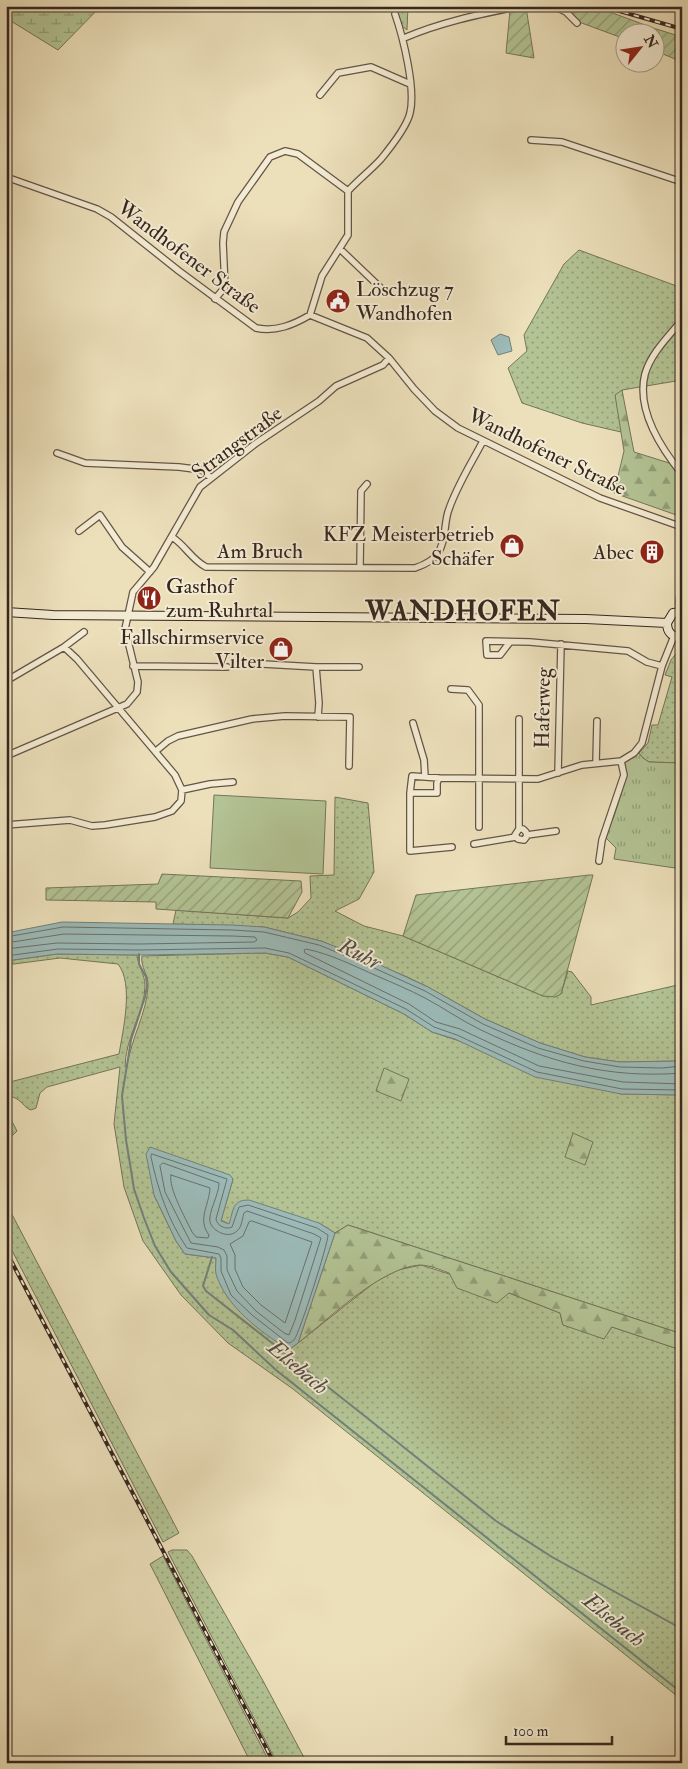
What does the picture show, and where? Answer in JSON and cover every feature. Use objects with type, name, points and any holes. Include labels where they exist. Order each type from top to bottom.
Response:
[{"type":"main road","points":[[6,612],[53,615],[586,619],[667,623]]},
{"type":"main road","points":[[678,637],[668,631],[667,623],[673,613],[681,612]]},
{"type":"street","points":[[404,38],[420,31],[520,6]]},
{"type":"street","points":[[554,6],[566,12],[577,23]]},
{"type":"street","points":[[310,315],[322,276],[348,235],[348,191],[381,159],[400,133],[410,114],[410,84],[404,38],[395,14]]},
{"type":"street","points":[[320,95],[338,73],[371,67],[410,84]]},
{"type":"street","points":[[531,140],[562,142],[682,182]]},
{"type":"street","points":[[215,299],[225,287],[224,232],[238,202],[270,157],[285,151],[298,154],[348,191]]},
{"type":"street","name":"Wandhofener Straße","points":[[6,177],[97,209],[111,217],[215,299],[256,328],[278,330],[310,315],[367,338],[389,358],[435,411],[458,428],[600,498],[682,527]]},
{"type":"street","points":[[340,249],[385,292]]},
{"type":"street","points":[[682,320],[654,356],[645,373],[643,392],[646,411],[656,437],[668,457],[682,474]]},
{"type":"street","name":"Strangstraße","points":[[118,707],[127,704],[137,692],[138,682],[125,629],[133,592],[150,572],[200,487],[255,444],[313,406],[336,386],[383,365],[389,358]]},
{"type":"street","name":"Am Bruch","points":[[172,537],[182,544],[196,561],[206,567],[415,568],[425,564],[437,555],[442,545],[448,512],[462,479],[483,441]]},
{"type":"street","points":[[57,453],[85,463],[179,467],[202,470],[211,478]]},
{"type":"street","points":[[360,567],[361,491],[367,484]]},
{"type":"street","points":[[79,530],[100,515],[122,547],[150,572]]},
{"type":"street","points":[[681,612],[679,602],[682,580]]},
{"type":"street","points":[[6,681],[64,647],[84,632]]},
{"type":"street","points":[[452,847],[410,851],[410,793],[412,776],[425,778],[538,780],[582,765],[621,761],[634,753],[642,743],[662,666],[678,637]]},
{"type":"street","points":[[510,642],[561,644],[628,651],[646,662],[662,666]]},
{"type":"street","name":"Haferweg","points":[[558,773],[561,644]]},
{"type":"street","points":[[6,825],[70,820],[92,826],[105,825],[172,811],[181,801],[182,790],[175,775],[77,659],[64,647]]},
{"type":"street","points":[[245,663],[316,667],[359,667]]},
{"type":"street","points":[[133,666],[227,667]]},
{"type":"street","points":[[316,667],[319,703],[318,716]]},
{"type":"street","points":[[451,689],[468,690],[479,705],[479,827]]},
{"type":"street","points":[[6,756],[118,707]]},
{"type":"street","points":[[156,751],[168,741],[178,736],[252,719],[285,716],[350,718],[349,766]]},
{"type":"street","points":[[516,837],[516,832],[519,829],[518,719]]},
{"type":"street","points":[[596,763],[597,721]]},
{"type":"street","points":[[413,723],[424,760],[425,778]]},
{"type":"street","points":[[599,861],[602,840],[624,775],[621,761]]},
{"type":"street","points":[[410,793],[437,793],[439,778]]},
{"type":"street","points":[[182,790],[210,784],[234,782]]},
{"type":"street","points":[[519,829],[524,829],[527,835]]},
{"type":"street","points":[[474,844],[516,837],[518,840],[522,840],[527,835],[556,832]]},
{"type":"green space","points":[[6,6],[101,6],[58,50],[6,18]]},
{"type":"green space","points":[[395,6],[408,6],[407,30],[402,26]]},
{"type":"green space","points":[[557,6],[594,6],[637,22],[616,22],[616,36],[579,22]]},
{"type":"green space","points":[[526,7],[534,58],[506,53],[510,10]]},
{"type":"green space","points":[[666,32],[682,37],[682,62],[666,55]]},
{"type":"green space","points":[[579,250],[682,288],[682,380],[622,390],[621,432],[582,423],[522,403],[508,368],[527,351],[524,335],[564,264]]},
{"type":"green space","points":[[622,390],[634,452],[682,467],[682,517],[614,493],[624,451],[615,395]]},
{"type":"green space","points":[[682,646],[682,763],[649,762],[639,753],[648,743],[652,725],[658,725],[672,677],[665,675],[671,660]]},
{"type":"green space","points":[[639,753],[649,762],[682,763],[682,869],[614,859],[616,848],[605,837],[609,823],[613,819],[626,775],[625,762]]},
{"type":"green space","points":[[214,795],[326,801],[323,874],[210,868]]},
{"type":"green space","points":[[335,797],[368,803],[374,872],[359,899],[335,911],[364,926],[403,936],[543,996],[561,994],[568,971],[572,972],[591,997],[591,1005],[682,984],[682,1061],[620,1062],[585,1057],[540,1043],[485,1019],[405,976],[321,941],[264,927],[173,924],[176,910],[288,918],[298,912],[311,898],[310,876],[334,875]]},
{"type":"green space","points":[[162,874],[301,881],[302,892],[288,918],[156,909],[156,902],[46,900],[46,888],[158,884]]},
{"type":"green space","points":[[593,875],[561,994],[555,997],[543,996],[403,936],[416,895]]},
{"type":"green space","points":[[265,953],[288,957],[404,1014],[432,1032],[621,1094],[682,1095],[682,1334],[348,1225],[335,1233],[319,1223],[229,1224],[221,1220],[233,1179],[154,1195],[176,1241],[185,1254],[216,1258],[216,1272],[249,1319],[289,1350],[375,1282],[398,1270],[421,1265],[509,1293],[560,1313],[563,1325],[612,1327],[681,1350],[679,1361],[682,1363],[682,1700],[293,1389],[228,1343],[181,1295],[143,1241],[124,1187],[114,1124],[120,1067],[47,1087],[40,1093],[36,1108],[31,1110],[13,1097],[6,1101],[6,1083],[119,1054],[125,1020],[126,995],[123,973],[118,964],[60,958],[6,965],[6,961],[57,954],[137,955],[145,986],[142,1005],[128,1046],[125,1067],[127,1066],[147,996],[148,982],[142,964],[142,956]]},
{"type":"green space","points":[[384,1068],[409,1079],[401,1101],[376,1091]]},
{"type":"green space","points":[[6,1110],[17,1131],[6,1142]]},
{"type":"green space","points":[[573,1133],[593,1142],[585,1165],[565,1157]]},
{"type":"green space","points":[[6,1203],[179,1533],[163,1542],[6,1239]]},
{"type":"green space","points":[[348,1225],[682,1334],[682,1363],[679,1362],[681,1350],[612,1327],[604,1339],[563,1325],[560,1313],[509,1293],[497,1303],[457,1288],[449,1273],[420,1265],[405,1268],[372,1284],[298,1343],[335,1233]]},
{"type":"green space","points":[[172,1550],[187,1550],[192,1556],[307,1763],[277,1763],[168,1552]]},
{"type":"green space","points":[[163,1556],[270,1763],[251,1763],[150,1564]]},
{"type":"water","points":[[500,334],[509,337],[512,351],[498,355],[491,340]]},
{"type":"water","points":[[62,922],[264,927],[321,941],[365,958],[428,987],[485,1019],[540,1043],[585,1057],[620,1062],[682,1061],[682,1095],[621,1094],[535,1077],[455,1039],[432,1032],[404,1014],[288,957],[265,953],[57,954],[6,961],[6,933]]},
{"type":"water","points":[[150,1147],[230,1175],[233,1179],[221,1221],[229,1224],[234,1206],[243,1200],[249,1200],[319,1223],[335,1233],[298,1343],[289,1350],[256,1327],[236,1308],[221,1286],[216,1274],[216,1258],[185,1254],[176,1241],[154,1195],[146,1154]]},
{"type":"waterway","name":"Elsebach","points":[[139,954],[139,964],[146,977],[147,986],[131,1040],[122,1096],[126,1140],[134,1189],[155,1246],[171,1272],[209,1315],[233,1330],[276,1370],[682,1693]]},
{"type":"waterway","points":[[212,1257],[203,1286],[206,1291],[496,1521],[552,1557],[682,1629]]},
{"type":"railway","points":[[602,6],[682,29]]},
{"type":"railway","points":[[6,1251],[274,1763]]},
{"type":"place","name":"Löschzug 7 Wandhofen","points":[[338,301]]},
{"type":"place","name":"KFZ Meisterbetrieb Schäfer","points":[[512,546]]},
{"type":"place","name":"Abec","points":[[652,552]]},
{"type":"place","name":"Gasthof zum Ruhrtal","points":[[149,598]]},
{"type":"place","name":"Fallschirmservice Vilter","points":[[281,649]]},
{"type":"district","name":"WANDHOFEN","points":[[463,612]]},
{"type":"water label","name":"Ruhr","points":[[360,954]]}]
